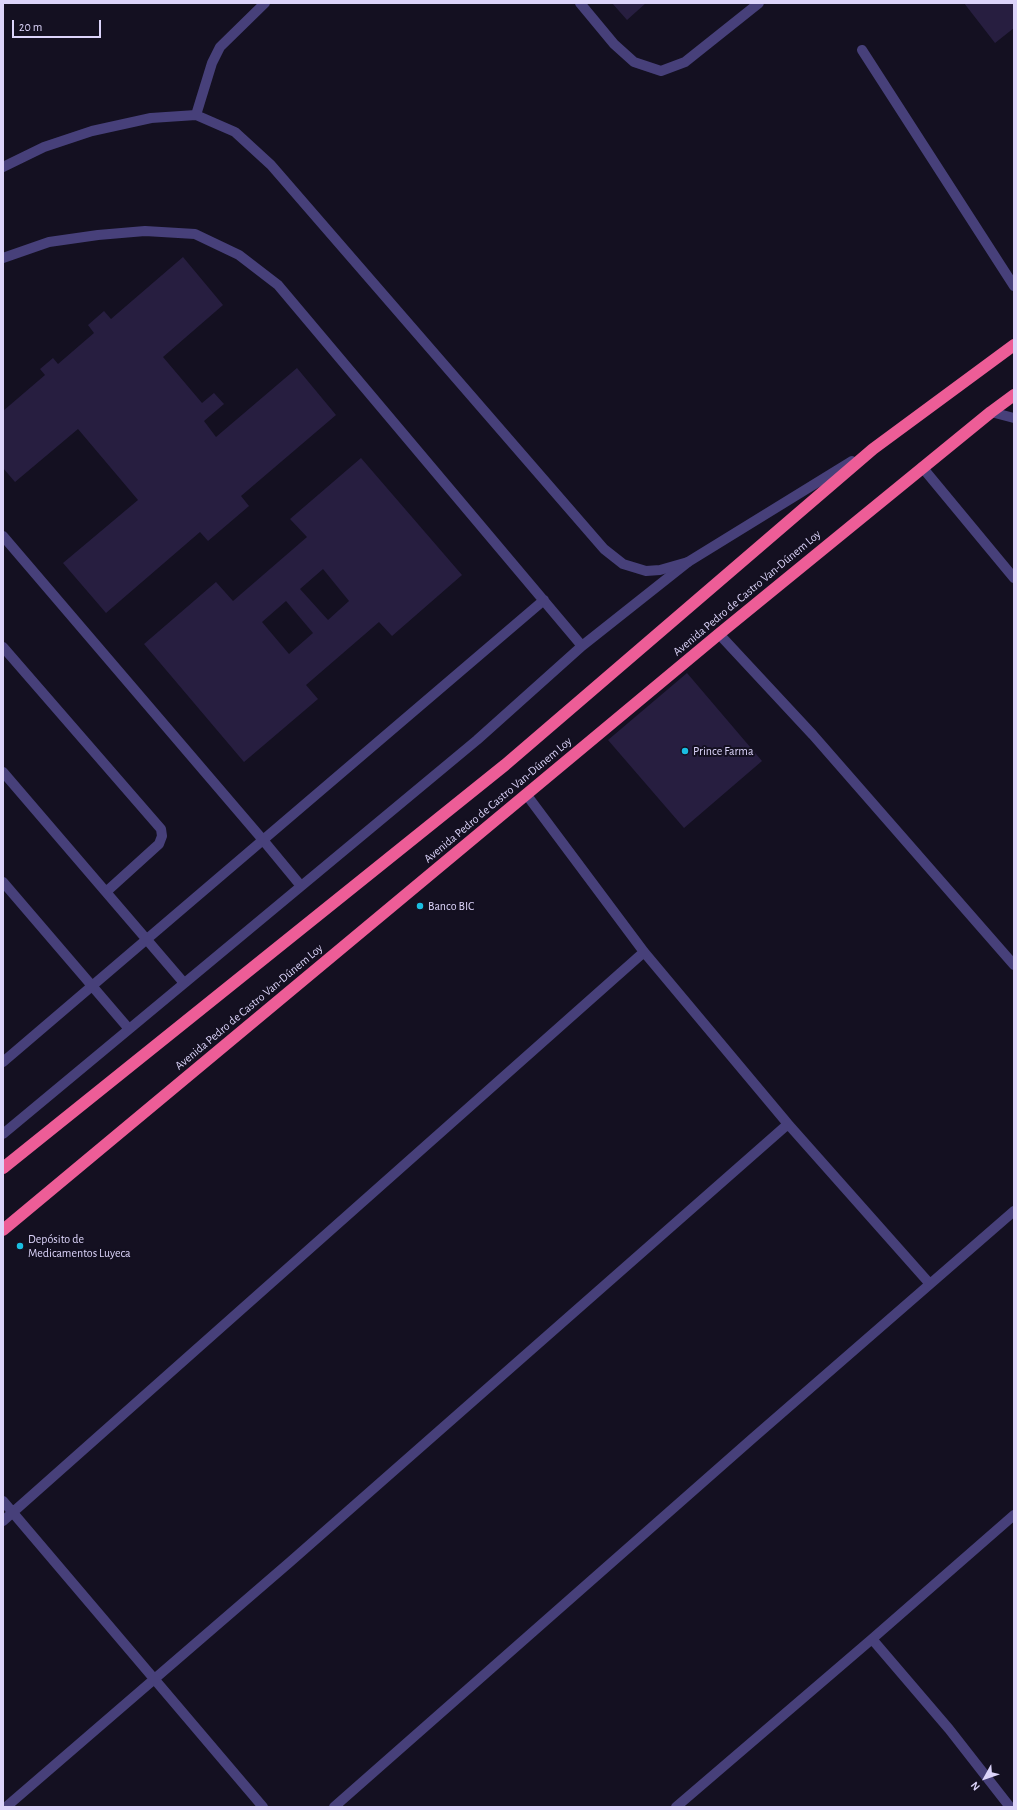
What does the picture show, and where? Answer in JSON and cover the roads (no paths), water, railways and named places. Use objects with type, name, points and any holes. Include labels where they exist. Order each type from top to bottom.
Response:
[{"type":"highway","name":"Avenida Pedro de Castro Van-Dúnem Loy","points":[[3,1168],[505,765],[873,449],[1014,345]]},
{"type":"highway","name":"Avenida Pedro de Castro Van-Dúnem Loy","points":[[3,1230],[719,634],[922,467],[1014,395]]},
{"type":"street","points":[[196,115],[212,63],[220,47],[265,3]]},
{"type":"street","points":[[580,3],[614,44],[634,62],[661,71],[685,62],[760,3]]},
{"type":"street","points":[[862,50],[1014,286]]},
{"type":"street","points":[[3,166],[44,147],[92,131],[151,118],[196,115],[235,132],[272,165],[604,549],[623,564],[646,571],[660,570],[688,562]]},
{"type":"street","points":[[3,258],[50,242],[98,235],[145,231],[195,234],[239,255],[278,285],[582,646]]},
{"type":"street","points":[[991,412],[1014,418]]},
{"type":"street","points":[[3,1134],[477,740],[582,646],[688,562],[873,449]]},
{"type":"street","points":[[922,467],[1014,578]]},
{"type":"street","points":[[3,536],[301,886]]},
{"type":"street","points":[[3,1062],[544,600]]},
{"type":"street","points":[[719,634],[813,736],[1014,965]]},
{"type":"street","points":[[3,647],[161,829],[162,836],[159,844],[106,892]]},
{"type":"street","points":[[3,772],[184,983]]},
{"type":"street","points":[[526,794],[644,952],[788,1124],[930,1284]]},
{"type":"street","points":[[3,882],[129,1029]]},
{"type":"street","points":[[3,1521],[644,952]]},
{"type":"street","points":[[6,1807],[154,1680],[788,1124]]},
{"type":"street","points":[[334,1807],[1014,1210]]},
{"type":"street","points":[[3,1501],[263,1807]]},
{"type":"street","points":[[676,1807],[1014,1515]]},
{"type":"street","points":[[872,1639],[949,1729],[1010,1807]]},
{"type":"place","name":"Prince Farma","points":[[685,751]]},
{"type":"place","name":"Banco BIC","points":[[420,906]]},
{"type":"place","name":"Depósito de Medicamentos Luyeca","points":[[20,1246]]}]
